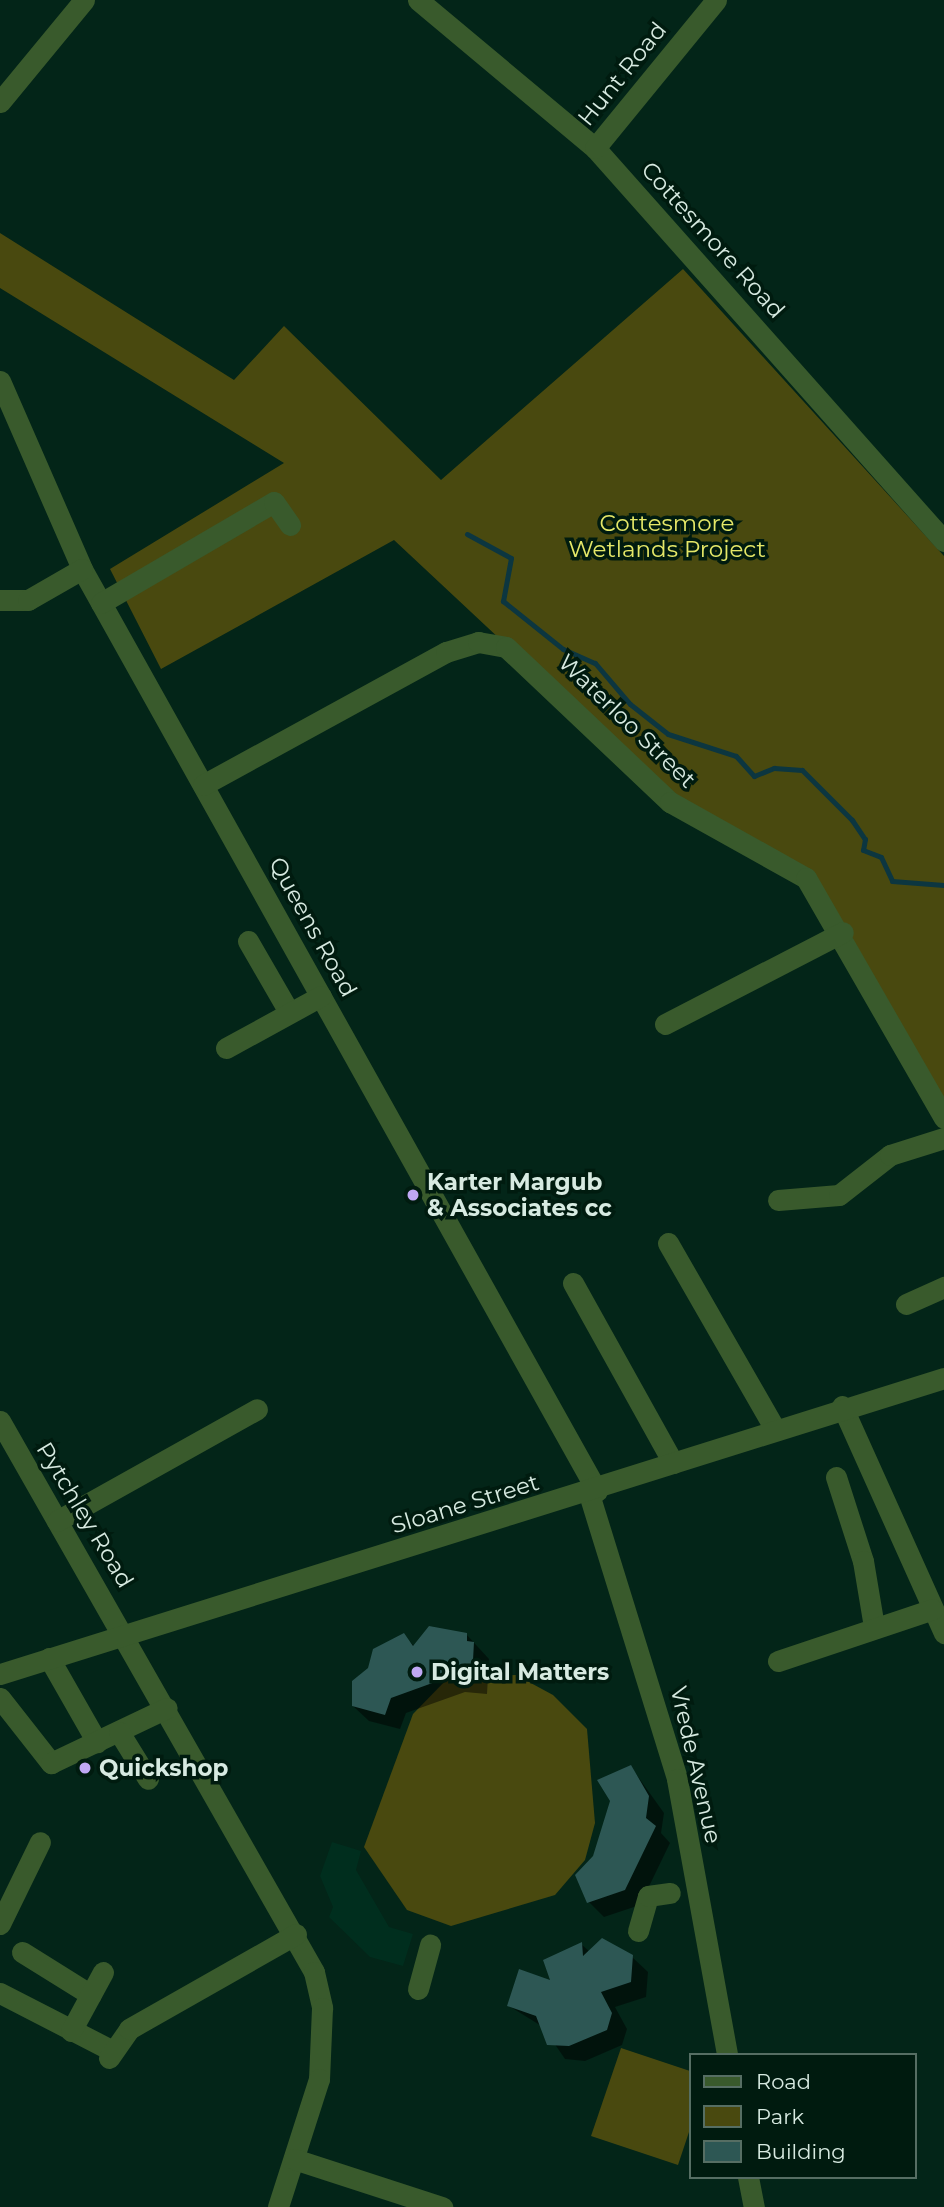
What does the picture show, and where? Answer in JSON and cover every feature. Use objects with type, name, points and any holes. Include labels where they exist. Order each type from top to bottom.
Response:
[{"type":"street","points":[[0,103],[84,0]]},
{"type":"street","name":"Cottesmore Road","points":[[418,0],[595,148],[942,535]]},
{"type":"street","name":"Hunt Road","points":[[595,148],[716,0]]},
{"type":"street","name":"Queens Road","points":[[0,380],[82,569],[321,996],[593,1492]]},
{"type":"street","points":[[101,603],[274,502],[290,525]]},
{"type":"street","points":[[0,600],[28,600],[82,569]]},
{"type":"street","name":"Waterloo Street","points":[[203,785],[446,652],[499,643],[532,667],[670,802],[806,878],[843,932],[944,1118]]},
{"type":"street","points":[[664,1024],[843,932]]},
{"type":"street","points":[[248,941],[289,1012]]},
{"type":"street","points":[[226,1048],[321,996]]},
{"type":"street","points":[[778,1199],[839,1195],[890,1155],[944,1138]]},
{"type":"street","points":[[668,1243],[775,1429]]},
{"type":"street","points":[[573,1283],[673,1463]]},
{"type":"street","points":[[906,1304],[944,1287]]},
{"type":"street","name":"Sloane Street","points":[[0,1674],[593,1492],[842,1406],[944,1378]]},
{"type":"street","points":[[778,1661],[874,1627],[940,1620],[842,1406]]},
{"type":"street","points":[[57,1521],[257,1409]]},
{"type":"street","name":"Pytchley Road","points":[[0,1421],[126,1634],[296,1934],[314,1972],[323,2041],[319,2079],[278,2207]]},
{"type":"street","points":[[836,1477],[863,1561],[874,1627]]},
{"type":"street","name":"Vrede Avenue","points":[[593,1492],[677,1779],[726,2053]]},
{"type":"street","points":[[50,1658],[97,1742]]},
{"type":"street","points":[[0,1698],[47,1763],[120,1732],[167,1708]]},
{"type":"street","points":[[120,1732],[148,1780]]},
{"type":"street","points":[[0,1924],[40,1842]]},
{"type":"street","points":[[638,1931],[648,1896],[670,1893]]},
{"type":"street","points":[[0,1993],[111,2055],[130,2029],[296,1934]]},
{"type":"street","points":[[418,1989],[430,1945]]},
{"type":"street","points":[[22,1952],[90,1995]]},
{"type":"street","points":[[71,2031],[103,1972]]},
{"type":"street","points":[[294,2159],[442,2207]]},
{"type":"street","points":[[748,2179],[754,2207]]},
{"type":"shaded area","points":[[332,1842],[361,1851],[356,1870],[389,1927],[413,1934],[403,1966],[370,1957],[329,1917],[333,1907],[320,1876]]},
{"type":"green space","name":"Cottesmore Wetlands Project","points":[[0,233],[234,380],[284,326],[441,480],[683,269],[944,556],[944,1111],[797,872],[686,813],[394,540],[161,669],[110,569],[284,463],[0,288]]},
{"type":"green space","points":[[516,1675],[553,1695],[587,1729],[595,1823],[585,1860],[555,1895],[451,1926],[407,1910],[364,1847],[413,1714],[449,1677]]},
{"type":"green space","points":[[621,2048],[688,2070],[688,2135],[678,2165],[591,2136]]},
{"type":"building","name":"Digital Matters","points":[[429,1626],[467,1633],[467,1641],[474,1642],[472,1679],[449,1677],[391,1698],[385,1715],[352,1706],[352,1681],[368,1668],[373,1649],[404,1633],[413,1646]]},
{"type":"building","points":[[631,1765],[649,1796],[646,1818],[656,1826],[625,1890],[587,1903],[575,1875],[593,1856],[610,1801],[597,1780]]},
{"type":"building","points":[[602,1938],[633,1955],[631,1982],[601,1992],[612,2013],[607,2030],[569,2046],[547,2045],[536,2016],[507,2006],[519,1969],[550,1980],[543,1960],[582,1942],[583,1956]]},
{"type":"waterway","points":[[467,534],[511,558],[503,601],[563,649],[595,663],[630,704],[668,734],[736,756],[754,776],[774,768],[802,770],[852,820],[865,839],[863,850],[881,857],[892,881],[944,885]]},
{"type":"place","name":"Karter Margub & Associates cc","points":[[413,1195]]},
{"type":"place","name":"Digital Matters","points":[[417,1672]]},
{"type":"place","name":"Quickshop","points":[[85,1768]]}]
